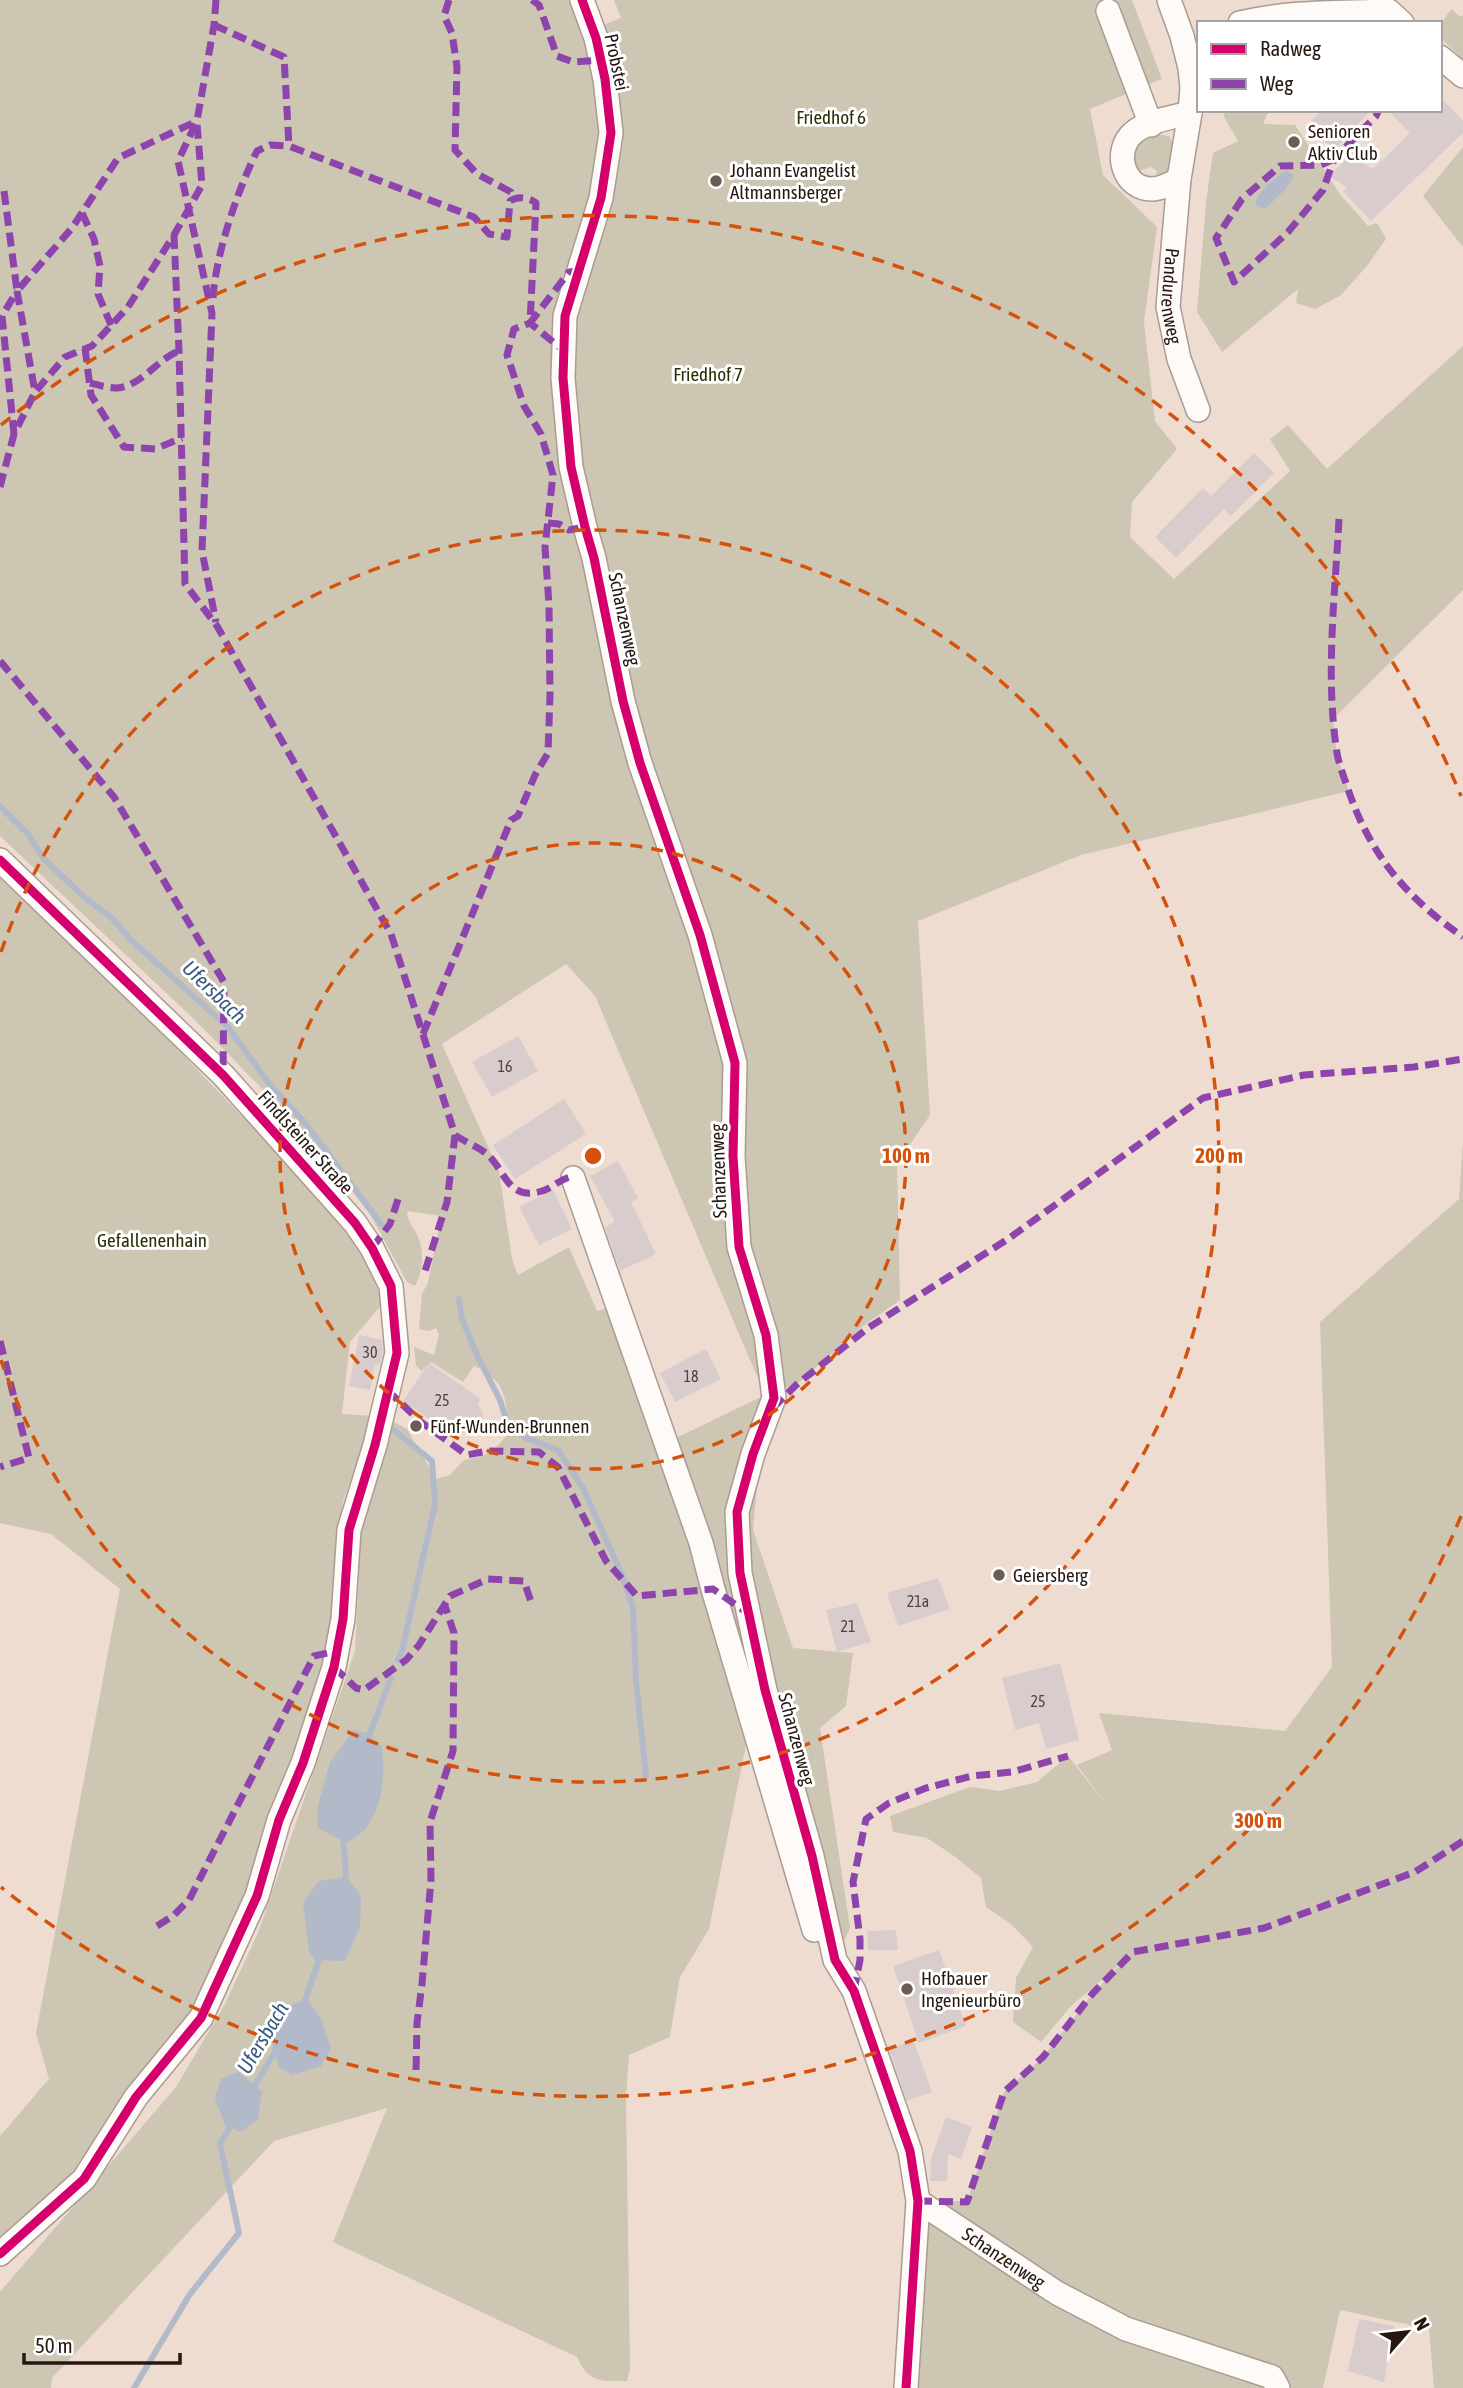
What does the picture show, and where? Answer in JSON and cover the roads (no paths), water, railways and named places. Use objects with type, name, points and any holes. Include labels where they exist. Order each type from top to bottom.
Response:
[{"type":"street","name":"Probstei","points":[[582,0],[596,38],[605,79],[611,133]]},
{"type":"street","name":"Pandurenweg","points":[[1176,2],[1190,34],[1190,113],[1179,180],[1168,307],[1179,359],[1198,410]]},
{"type":"street","points":[[1108,11],[1151,125]]},
{"type":"street","points":[[1248,21],[1301,13],[1389,12],[1400,21]]},
{"type":"street","points":[[1442,59],[1463,76]]},
{"type":"street","points":[[1179,180],[1163,188],[1139,186],[1129,179],[1123,168],[1122,156],[1125,144],[1135,132],[1190,113]]},
{"type":"street","name":"Schanzenweg","points":[[611,133],[601,198],[565,316],[563,378],[571,467],[594,558],[623,701],[637,751],[700,934],[735,1063],[733,1156],[739,1247],[766,1335],[774,1398],[753,1454],[737,1512],[740,1573],[765,1690],[812,1856],[835,1960],[854,1991],[910,2151],[918,2201],[1068,2299],[1126,2329],[1272,2377],[1278,2388]]},
{"type":"street","name":"Findlsteiner Straße","points":[[0,860],[223,1075],[355,1223],[372,1248],[391,1286],[397,1353],[372,1456],[349,1530],[343,1619],[331,1678],[303,1763],[279,1820],[257,1896],[201,2018],[136,2097],[84,2179],[0,2254]]},
{"type":"street","points":[[573,1178],[701,1543],[820,1949],[835,1960]]},
{"type":"street","points":[[905,2388],[918,2201]]},
{"type":"water","points":[[1287,171],[1294,176],[1286,189],[1266,208],[1258,207],[1255,203],[1264,189]]},
{"type":"water","points":[[354,1730],[368,1734],[382,1746],[383,1779],[379,1801],[371,1821],[347,1843],[318,1828],[317,1809],[330,1762]]},
{"type":"water","points":[[346,1877],[361,1895],[360,1927],[345,1961],[315,1960],[309,1951],[303,1903],[319,1881]]},
{"type":"water","points":[[307,1998],[321,2019],[331,2048],[321,2066],[292,2075],[279,2067],[272,2044],[278,2012]]},
{"type":"water","points":[[238,2072],[262,2091],[258,2119],[240,2132],[225,2125],[215,2098],[221,2079]]},
{"type":"waterway","name":"Ufersbach","points":[[0,806],[28,834],[44,859],[84,897],[113,919],[131,940],[228,1027],[270,1085],[305,1123],[381,1224]]},
{"type":"waterway","points":[[459,1299],[462,1319],[500,1400],[507,1422],[526,1438],[558,1450],[583,1488],[622,1575],[633,1608],[636,1680],[646,1776]]},
{"type":"waterway","name":"Ufersbach","points":[[395,1431],[432,1461],[435,1504],[398,1660]]},
{"type":"waterway","name":"Ufersbach","points":[[367,1741],[391,1678]]},
{"type":"waterway","name":"Ufersbach","points":[[343,1835],[346,1877],[344,1883]]},
{"type":"waterway","name":"Ufersbach","points":[[304,2003],[321,1954]]},
{"type":"waterway","name":"Ufersbach","points":[[252,2090],[279,2045]]},
{"type":"waterway","name":"Ufersbach","points":[[134,2388],[190,2294],[239,2233],[220,2144],[234,2120]]},
{"type":"place","name":"Senioren Aktiv Club","points":[[1294,142]]},
{"type":"place","name":"Johann Evangelist Altmannsberger","points":[[716,181]]},
{"type":"place","name":"Fünf-Wunden-Brunnen","points":[[416,1426]]},
{"type":"place","name":"Geiersberg","points":[[999,1575]]},
{"type":"place","name":"Hofbauer Ingenieurbüro","points":[[907,1989]]},
{"type":"park label","name":"Friedhof 6","points":[[831,117]]},
{"type":"park label","name":"Friedhof 7","points":[[708,374]]},
{"type":"park label","name":"Gefallenenhain","points":[[152,1240]]}]
